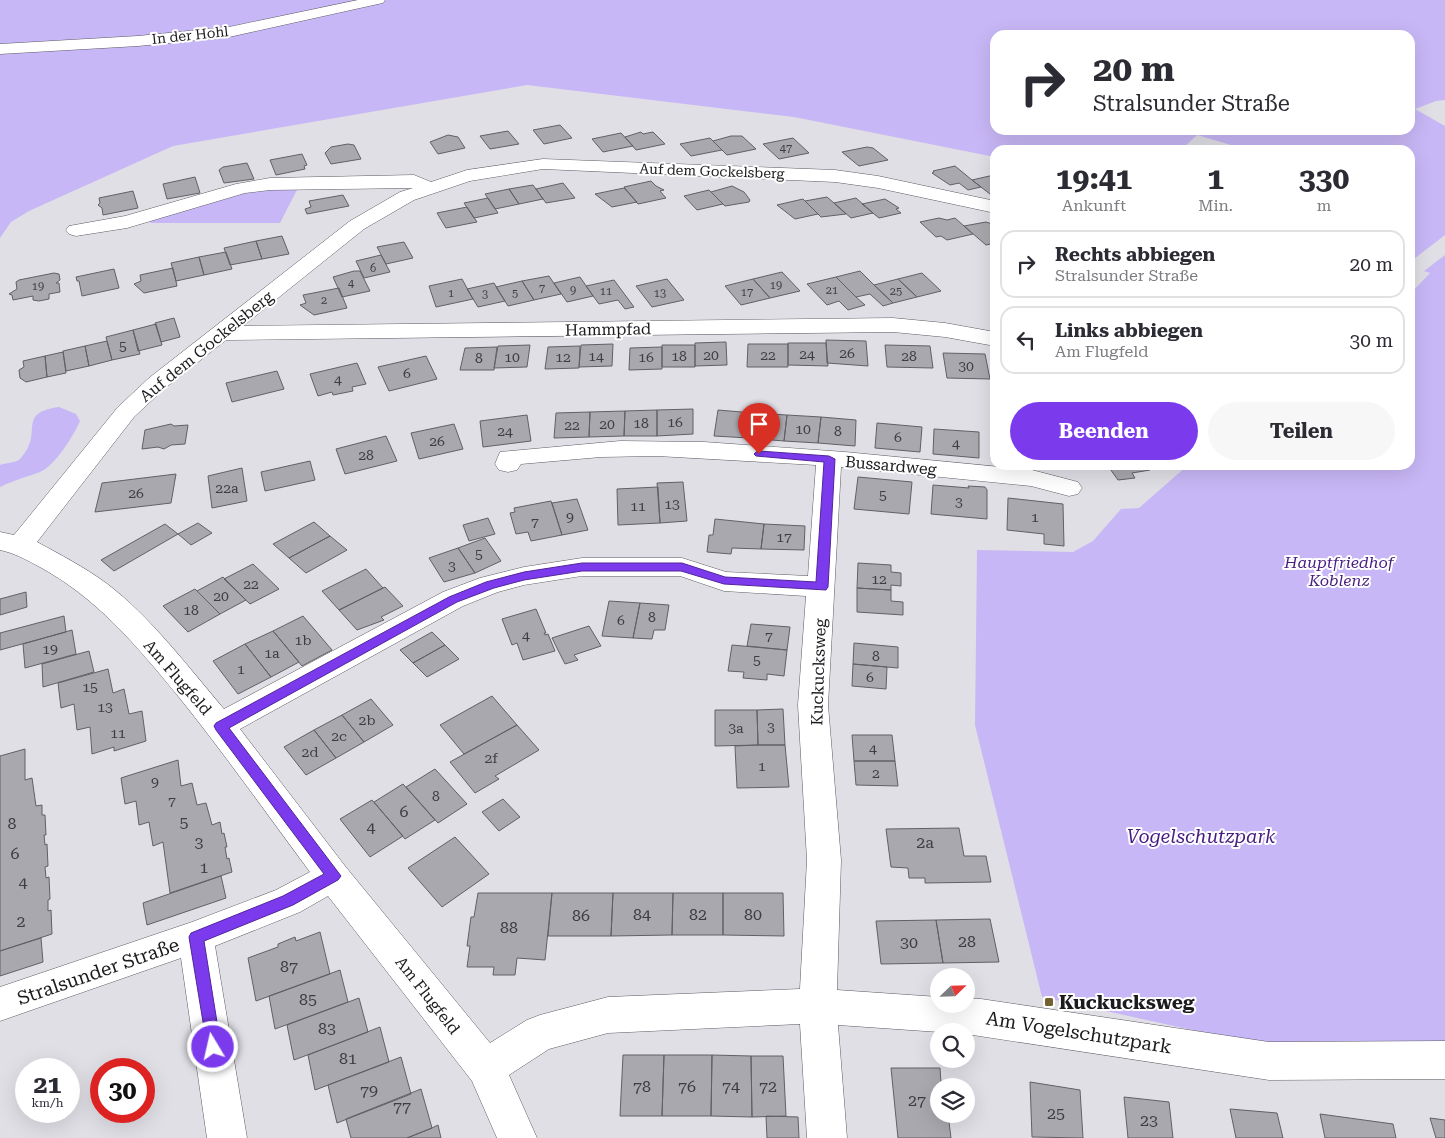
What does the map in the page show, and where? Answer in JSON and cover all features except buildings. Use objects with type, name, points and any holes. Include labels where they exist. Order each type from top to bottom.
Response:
[{"type":"street","name":"In der Hohl","points":[[0,49],[138,41],[229,32],[378,0]]},
{"type":"street","name":"Auf dem Gockelsberg","points":[[10,543],[126,412],[157,382],[357,225],[407,196],[429,188],[467,176],[543,164],[835,176],[878,182],[990,206]]},
{"type":"street","points":[[76,230],[127,222],[244,188],[270,184],[414,181],[429,188]]},
{"type":"street","name":"Hammpfad","points":[[220,333],[893,325],[945,330],[990,338]]},
{"type":"street","name":"Bussardweg","points":[[508,464],[509,457],[599,449],[646,448],[724,451],[1032,478],[1069,488]]},
{"type":"street","name":"Kuckucksweg","points":[[827,1138],[818,1006],[824,860],[813,705],[829,459]]},
{"type":"street","name":"Am Flugfeld","points":[[10,543],[69,571],[116,607],[165,660],[220,726],[333,876],[486,1068],[517,1138]]},
{"type":"street","points":[[220,726],[453,600],[490,585],[524,576],[582,567],[682,567],[724,580],[822,587]]},
{"type":"street","name":"Stralsunder Straße","points":[[0,1004],[196,937],[288,901],[333,876]]},
{"type":"street","points":[[196,937],[227,1138]]},
{"type":"street","name":"Am Vogelschutzpark","points":[[486,1068],[540,1033],[608,1015],[818,1006],[981,1017],[1269,1061],[1445,1060]]},
{"type":"green space","points":[[0,0],[1445,0],[1445,100],[1436,101],[1415,109],[1415,30],[990,30],[990,135],[1197,135],[1186,145],[990,145],[990,156],[794,117],[527,85],[173,146],[29,211],[11,222],[0,238]]},
{"type":"green space","points":[[1415,109],[1445,126],[1445,235],[1415,258],[1415,145],[1231,145],[1197,135],[1415,135]]},
{"type":"green space","points":[[299,186],[280,223],[151,223],[151,220],[228,198],[230,195]]},
{"type":"green space","name":"Vogelschutzpark","points":[[1445,255],[1445,1047],[1265,1046],[1042,997],[975,725],[977,550],[1073,552],[1093,541],[1121,509],[1139,508],[1182,470],[1415,470],[1415,289],[1430,273],[1424,271]]},
{"type":"green space","points":[[59,407],[76,414],[80,421],[63,449],[46,469],[0,487],[0,465],[17,461],[24,454],[29,446],[34,418],[46,410]]},
{"type":"place","name":"Kuckucksweg","points":[[1049,1002]]},
{"type":"route","points":[[213,1047],[196,937],[288,901],[333,876],[220,726],[453,600],[490,585],[524,576],[582,567],[682,567],[724,580],[822,587],[829,459],[759,454]]},
{"type":"park label","name":"Hauptfriedhof Koblenz","points":[[1339,571]]}]
